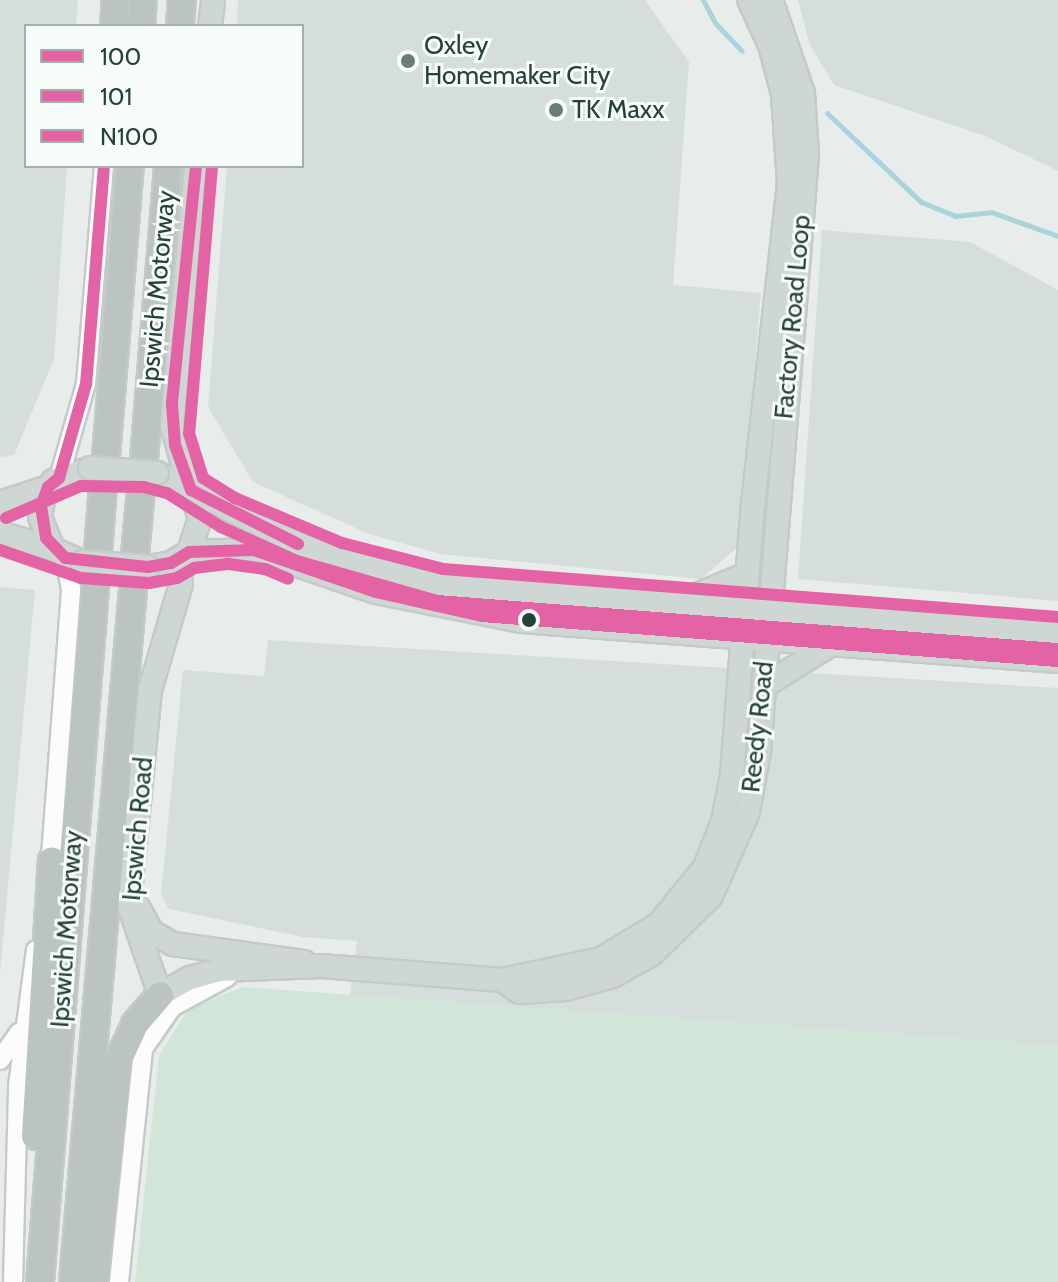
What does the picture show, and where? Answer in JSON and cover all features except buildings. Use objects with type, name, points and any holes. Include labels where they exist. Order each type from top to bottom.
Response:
[{"type":"highway","points":[[114,24],[116,0]]},
{"type":"highway","points":[[141,24],[143,0]]},
{"type":"highway","points":[[180,24],[182,0]]},
{"type":"highway","name":"Ipswich Motorway","points":[[40,1282],[48,1184],[79,559],[100,470],[130,168]]},
{"type":"highway","name":"Ipswich Motorway","points":[[73,1282],[147,474],[168,168]]},
{"type":"highway","points":[[48,1184],[35,1164],[36,1065],[52,861]]},
{"type":"highway","points":[[95,1282],[119,1059],[135,1024],[162,1005]]},
{"type":"main road","points":[[210,24],[213,0]]},
{"type":"main road","name":"Factory Road Loop","points":[[743,639],[747,574],[786,226],[789,151],[777,67],[749,0]]},
{"type":"main road","name":"Factory Road Loop","points":[[767,640],[807,155],[803,93],[771,0]]},
{"type":"main road","points":[[190,489],[172,426],[196,168]]},
{"type":"main road","points":[[0,503],[53,482],[100,470],[147,474],[190,489],[303,546],[409,579],[498,593],[1058,633]]},
{"type":"main road","points":[[53,482],[40,517],[79,559]]},
{"type":"main road","name":"Ipswich Road","points":[[162,1005],[131,918],[150,690],[181,584],[184,556],[200,519],[190,489]]},
{"type":"main road","points":[[0,533],[79,559],[139,567],[184,556],[254,550],[376,592],[482,616],[743,639],[1058,661]]},
{"type":"main road","points":[[669,606],[747,574]]},
{"type":"main road","name":"Reedy Road","points":[[162,1005],[202,973],[321,966],[502,980],[555,972],[622,950],[659,924],[694,885],[716,844],[727,804],[743,639]]},
{"type":"main road","name":"Reedy Road","points":[[502,980],[519,992],[543,992],[613,976],[652,954],[699,914],[726,869],[748,812],[767,640]]},
{"type":"main road","points":[[764,686],[833,643]]},
{"type":"main road","points":[[134,873],[144,921],[167,942],[267,953],[321,966]]},
{"type":"street","points":[[106,0],[107,24]]},
{"type":"street","points":[[53,482],[86,384],[104,168]]},
{"type":"street","points":[[0,1060],[17,1038],[24,1015],[52,861],[71,589],[79,559]]},
{"type":"street","points":[[119,1282],[137,1071],[162,1005]]},
{"type":"street","points":[[13,1282],[24,1015]]},
{"type":"shaded area","points":[[0,0],[78,0],[76,24],[24,24],[24,168],[67,168],[54,359],[14,455],[0,457]]},
{"type":"shaded area","points":[[238,0],[645,0],[689,62],[673,285],[761,293],[739,546],[701,579],[440,554],[369,534],[253,482],[208,407],[227,168],[304,168],[304,24],[237,24]]},
{"type":"shaded area","points":[[798,0],[1058,0],[1058,171],[985,136],[834,85],[809,43]]},
{"type":"shaded area","points":[[822,230],[970,242],[1058,290],[1058,601],[798,579]]},
{"type":"shaded area","points":[[0,587],[35,590],[0,973]]},
{"type":"shaded area","points":[[268,640],[1058,688],[1058,1046],[350,995],[357,941],[303,937],[169,909],[161,894],[183,670],[264,676]]},
{"type":"green space","points":[[243,987],[1058,1046],[1058,1282],[135,1282],[159,1055],[189,1008]]},
{"type":"waterway","points":[[703,0],[716,24],[742,51]]},
{"type":"waterway","points":[[827,113],[921,202],[955,216],[991,212],[1058,236]]},
{"type":"transit line","name":"100","points":[[104,168],[86,384],[59,478],[48,487],[41,506],[46,538],[65,558],[148,567],[171,563],[189,552],[254,550],[376,592],[482,616],[1058,661]]},
{"type":"transit line","name":"100","points":[[196,168],[172,404],[175,445],[191,490],[298,544]]},
{"type":"transit line","name":"N100","points":[[212,168],[189,433],[203,478],[235,498],[342,543],[443,569],[1058,617]]},
{"type":"transit line","name":"101","points":[[6,518],[81,486],[144,487],[167,493],[221,527],[297,561],[437,601],[1057,649]]},
{"type":"transit line","name":"101","points":[[0,550],[81,578],[149,583],[177,578],[194,568],[229,564],[265,569],[288,579]]},
{"type":"place","name":"Oxley Homemaker City","points":[[408,61]]},
{"type":"place","name":"TK Maxx","points":[[556,110]]}]
